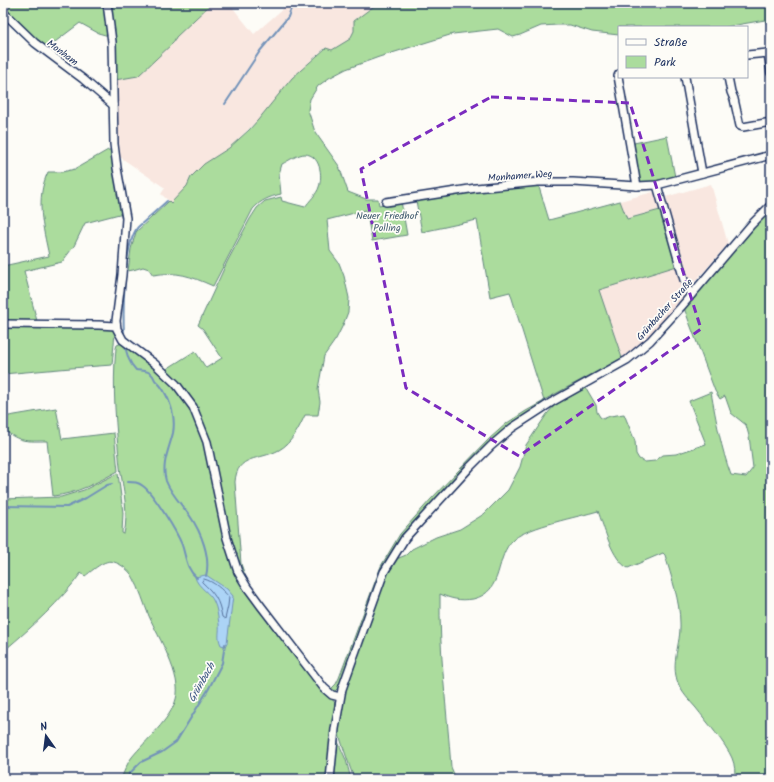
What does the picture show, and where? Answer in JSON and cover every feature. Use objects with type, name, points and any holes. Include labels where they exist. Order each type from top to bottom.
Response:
[{"type":"street","points":[[107,3],[112,42],[116,160],[125,210],[126,226],[116,326],[118,333],[125,343],[155,364],[167,375],[176,384],[192,407],[207,442],[227,538],[238,572],[261,606],[324,688],[332,695],[340,697]]},
{"type":"street","name":"Monham","points":[[3,12],[35,43],[83,79],[113,105]]},
{"type":"street","points":[[748,55],[768,53],[771,73]]},
{"type":"street","points":[[618,78],[637,186]]},
{"type":"street","points":[[685,78],[702,173]]},
{"type":"street","points":[[728,78],[740,126],[743,127],[771,122]]},
{"type":"street","name":"Monhamer Weg","points":[[386,202],[476,188],[538,182],[573,182],[637,186],[657,185],[771,155]]},
{"type":"street","points":[[657,185],[684,280],[691,295]]},
{"type":"street","name":"Grünbacher Straße","points":[[330,779],[340,697],[384,572],[405,538],[443,495],[491,446],[512,428],[552,402],[608,371],[641,349],[662,329],[751,225],[771,205]]},
{"type":"street","points":[[3,324],[116,326]]},
{"type":"highlighted area","points":[[491,97],[630,103],[701,329],[519,456],[406,388],[361,169]]},
{"type":"shaded area","points":[[212,3],[229,3],[254,34],[285,7],[295,7],[297,3],[378,3],[354,21],[354,31],[350,39],[332,50],[325,48],[292,78],[258,120],[229,148],[204,164],[191,177],[181,194],[171,203],[161,194],[165,188],[120,157],[115,80],[138,76]]},
{"type":"shaded area","points":[[711,184],[728,244],[691,286],[688,284],[662,198]]},
{"type":"shaded area","points":[[655,192],[660,210],[626,219],[620,201]]},
{"type":"shaded area","points":[[677,266],[685,295],[664,320],[643,341],[622,358],[598,290]]},
{"type":"green space","points":[[3,3],[104,3],[109,36],[98,33],[80,23],[47,48],[3,16]]},
{"type":"green space","points":[[110,3],[212,3],[138,76],[115,80]]},
{"type":"green space","name":"Neuer Friedhof Polling","points":[[378,3],[771,3],[771,24],[767,24],[765,20],[731,26],[618,26],[618,35],[592,32],[570,25],[541,26],[513,37],[498,29],[453,34],[346,69],[318,86],[310,99],[308,110],[315,132],[339,166],[348,192],[366,199],[378,199],[379,205],[401,201],[407,235],[372,241],[366,210],[327,220],[330,251],[339,263],[344,276],[349,298],[348,312],[343,325],[336,339],[324,356],[318,389],[320,402],[318,415],[305,415],[295,435],[284,447],[245,462],[237,473],[235,482],[241,564],[246,578],[256,595],[245,579],[235,559],[202,422],[165,370],[195,351],[206,368],[222,358],[203,329],[198,325],[227,262],[250,219],[257,208],[265,201],[281,197],[282,201],[305,207],[318,190],[321,177],[319,166],[314,158],[305,154],[296,156],[282,164],[279,174],[281,194],[266,199],[253,209],[213,286],[184,275],[153,275],[149,269],[143,267],[128,271],[131,249],[136,232],[169,201],[171,203],[187,186],[191,177],[204,164],[229,148],[249,130],[292,78],[326,48],[332,50],[350,39],[354,31],[354,21]]},
{"type":"green space","points":[[667,136],[675,177],[644,183],[640,182],[638,177],[634,143]]},
{"type":"green space","points":[[108,150],[112,150],[123,213],[85,223],[74,246],[62,262],[24,271],[37,321],[3,321],[3,266],[49,256],[41,213],[42,192],[48,172],[62,172],[75,169]]},
{"type":"green space","points":[[538,184],[549,220],[620,201],[627,219],[660,210],[677,266],[599,290],[622,358],[544,400],[548,402],[517,422],[393,551],[343,678],[339,687],[334,692],[328,689],[331,689],[336,684],[339,678],[381,566],[400,534],[431,499],[489,439],[507,423],[544,401],[510,292],[490,297],[477,220],[422,232],[416,201],[476,191]]},
{"type":"green space","points":[[771,208],[771,779],[735,779],[734,763],[729,752],[716,733],[686,696],[678,683],[675,661],[680,631],[680,615],[675,589],[665,555],[663,553],[628,568],[622,564],[613,551],[598,511],[542,526],[521,534],[514,539],[508,546],[495,581],[490,589],[483,595],[473,599],[460,600],[440,594],[442,659],[451,767],[456,779],[354,779],[337,729],[343,694],[386,575],[394,560],[406,555],[412,549],[436,537],[460,529],[484,514],[508,490],[520,467],[526,445],[555,405],[586,388],[596,405],[597,412],[600,417],[603,419],[610,416],[624,414],[635,441],[636,454],[639,459],[645,462],[655,461],[663,455],[676,454],[706,444],[689,401],[711,392],[727,465],[731,475],[746,477],[753,468],[746,425],[731,413],[725,396],[720,399],[715,391],[684,308],[716,268]]},
{"type":"green space","points":[[3,325],[111,328],[115,333],[112,365],[3,374]]},
{"type":"green space","points":[[122,343],[149,362],[170,381],[195,418],[202,434],[231,562],[335,703],[327,779],[121,779],[130,759],[157,730],[169,714],[176,699],[177,690],[173,669],[149,616],[140,591],[131,574],[117,563],[110,561],[103,563],[85,576],[81,573],[55,604],[26,632],[6,649],[3,643],[3,499],[61,497],[84,490],[118,473],[123,513],[122,533],[124,534],[126,509],[120,467],[114,393],[116,348],[117,345]]},
{"type":"green space","points":[[56,408],[62,439],[114,433],[118,471],[78,490],[53,496],[47,441],[29,441],[14,437],[3,429],[3,417]]},
{"type":"green space","points":[[336,737],[346,760],[351,779],[333,779]]},
{"type":"water","points":[[206,575],[227,589],[233,596],[227,643],[225,646],[221,645],[220,642],[217,610],[214,602],[195,577]]},
{"type":"waterway","points":[[225,104],[260,51],[288,17],[293,3]]},
{"type":"waterway","points":[[124,335],[125,279],[129,248],[138,227],[167,201]]},
{"type":"waterway","points":[[125,343],[126,351],[131,364],[136,370],[150,373],[167,396],[173,417],[174,429],[164,469],[166,481],[198,529],[206,553],[206,576]]},
{"type":"waterway","name":"Grünbach","points":[[128,482],[136,482],[143,486],[158,504],[170,522],[182,545],[188,567],[197,578]]},
{"type":"waterway","name":"Grünbach","points":[[3,506],[67,507],[86,498],[107,485],[112,484]]},
{"type":"waterway","name":"Grünbach","points":[[128,779],[129,774],[141,762],[162,752],[176,742],[208,690],[222,663],[225,644]]}]
